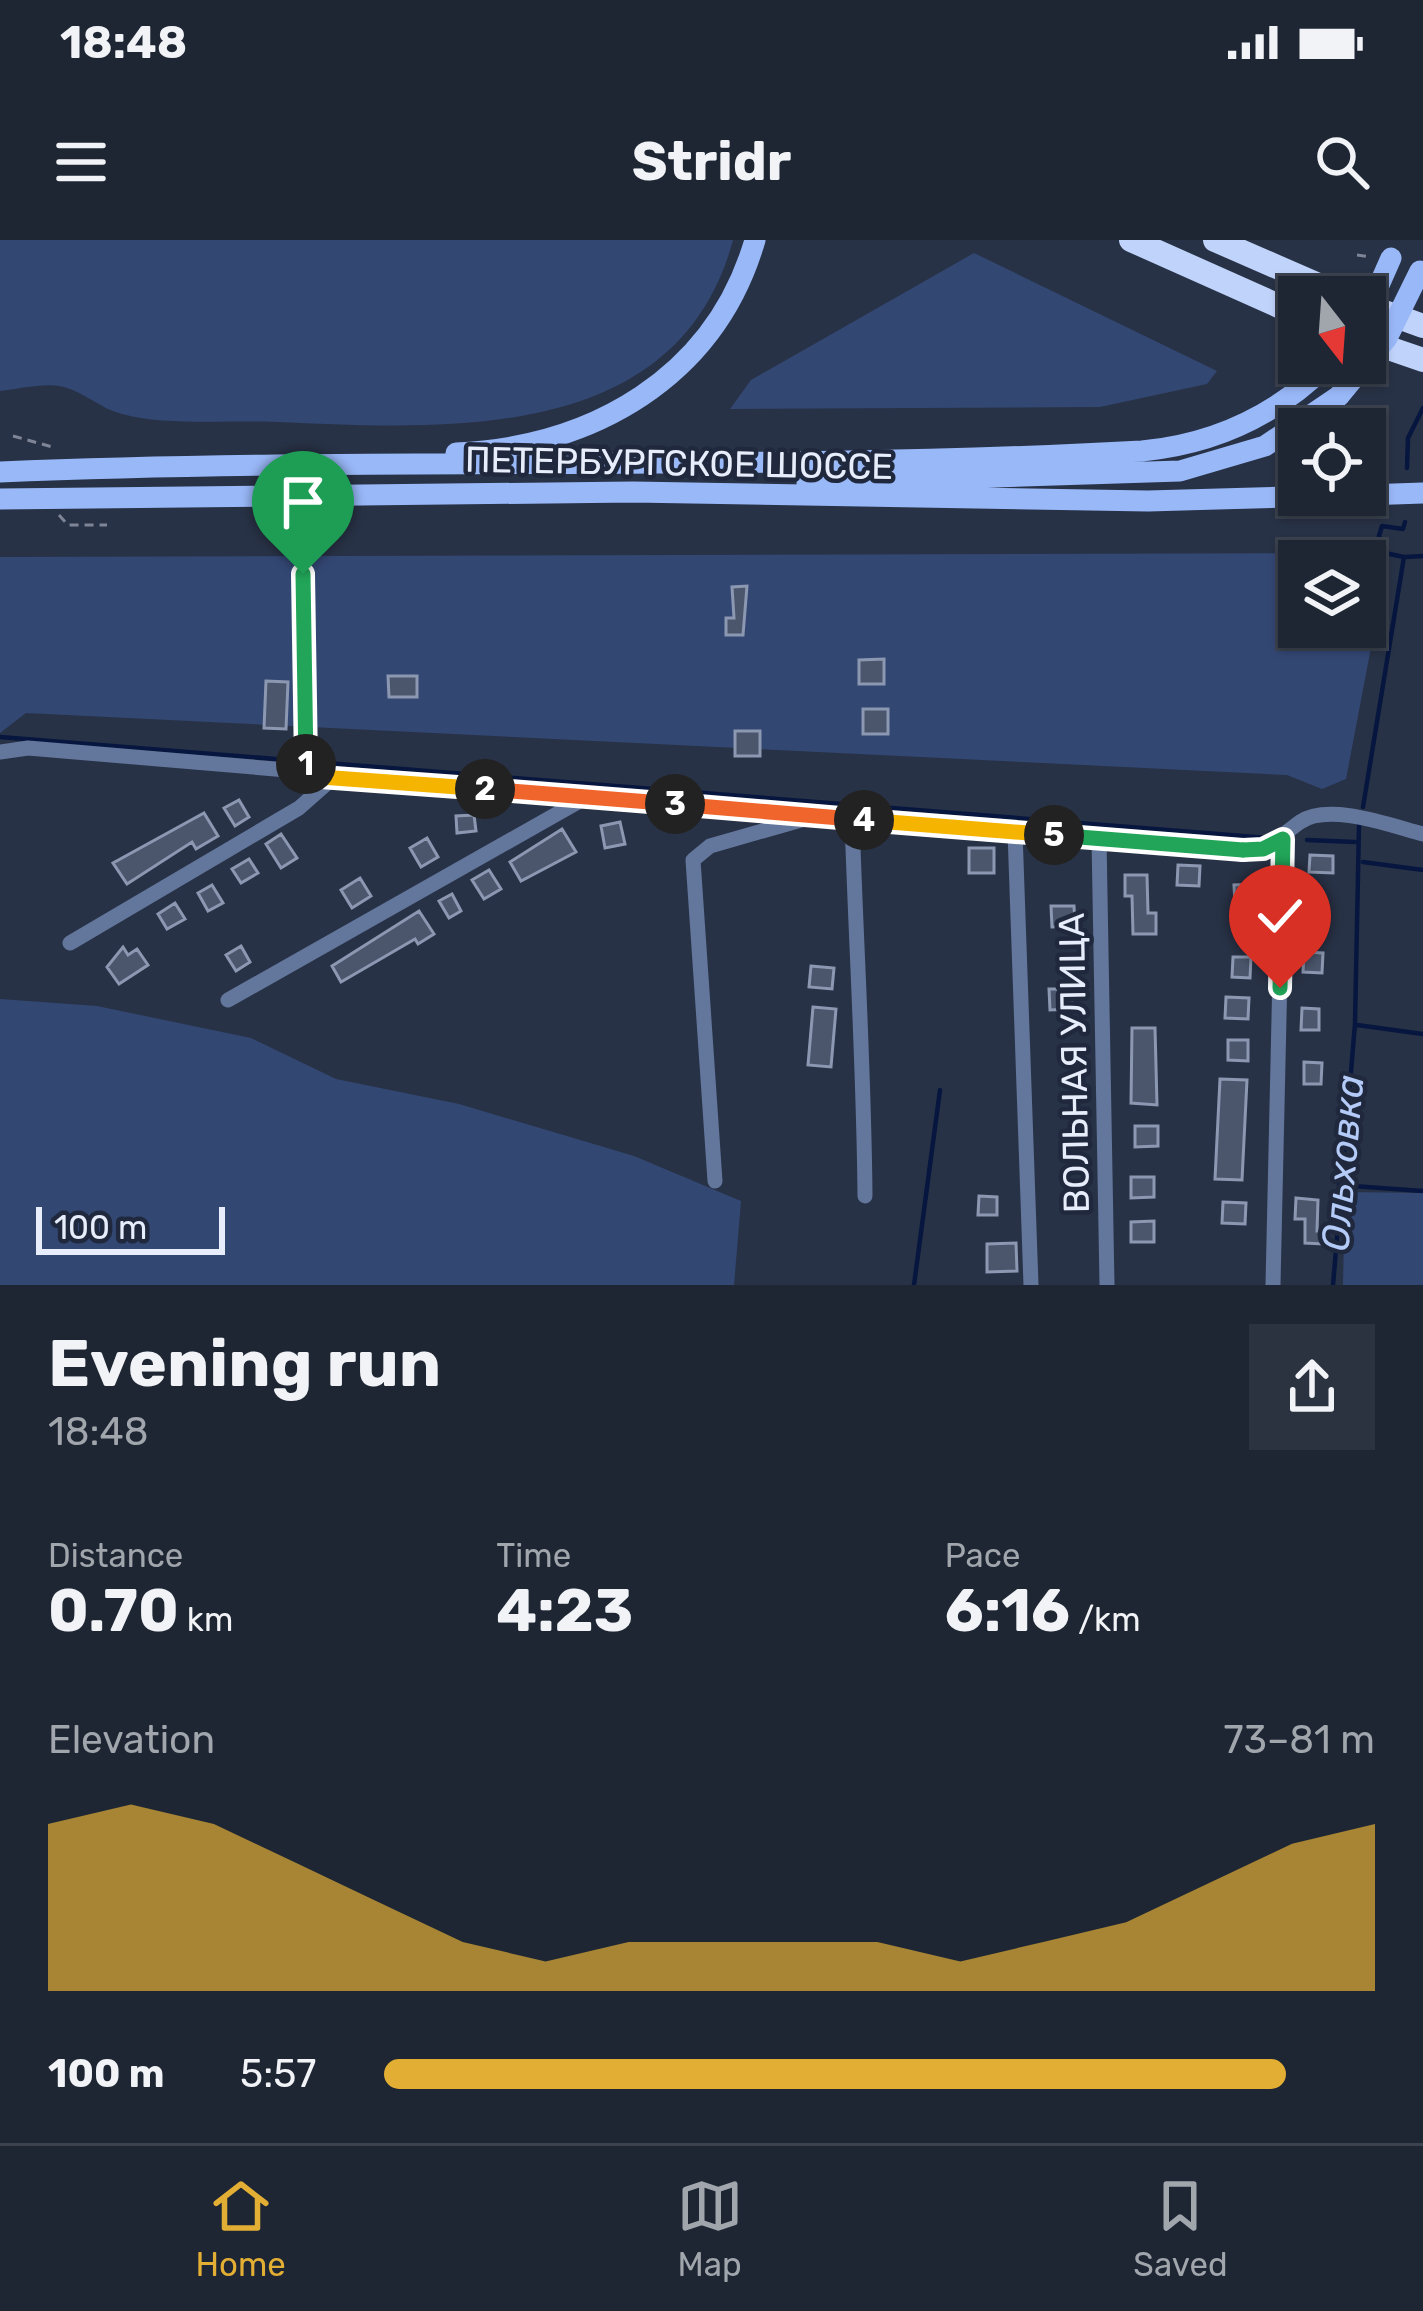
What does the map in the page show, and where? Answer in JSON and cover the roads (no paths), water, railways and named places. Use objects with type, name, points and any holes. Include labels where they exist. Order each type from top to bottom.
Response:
[{"type":"highway","points":[[1131,240],[1278,306]]},
{"type":"highway","points":[[1215,240],[1298,276]]},
{"type":"highway","points":[[1386,313],[1423,326]]},
{"type":"highway","points":[[1386,347],[1423,360]]},
{"type":"main road","points":[[266,464],[516,447],[600,422],[656,388],[702,342],[737,287],[755,240]]},
{"type":"main road","points":[[633,492],[702,485],[1180,471],[1255,450],[1304,424],[1339,396],[1387,338],[1422,266]]},
{"type":"main road","name":"ПЕТЕРБУРГСКОЕ ШОССЕ","points":[[0,472],[266,464],[586,466],[1153,450],[1205,439],[1273,409],[1305,384]]},
{"type":"main road","name":"ПЕТЕРБУРГСКОЕ ШОССЕ","points":[[0,499],[633,492],[1082,501],[1278,497]]},
{"type":"main road","name":"ПЕТЕРБУРГСКОЕ ШОССЕ","points":[[1386,494],[1423,493]]},
{"type":"street","points":[[303,574],[306,765]]},
{"type":"street","points":[[0,752],[28,748],[306,765],[333,778],[1242,850],[1263,849],[1283,839],[1300,822],[1327,815],[1423,834]]},
{"type":"street","points":[[70,943],[299,808],[333,778]]},
{"type":"street","points":[[228,1000],[587,796]]},
{"type":"street","points":[[715,1181],[693,860],[710,847],[817,815]]},
{"type":"street","points":[[852,819],[865,1196]]},
{"type":"street","points":[[1015,832],[1031,1285]]},
{"type":"street","name":"ВОЛЬНАЯ УЛИЦА","points":[[1099,839],[1108,1285]]},
{"type":"street","points":[[1273,1285],[1283,839]]},
{"type":"waterway","name":"Ольховка","points":[[1407,468],[1408,438],[1423,408]]},
{"type":"waterway","name":"Ольховка","points":[[1363,807],[1404,557],[1385,553],[1379,536],[1382,526],[1403,529],[1405,522]]},
{"type":"waterway","points":[[1405,557],[1423,556]]},
{"type":"waterway","points":[[0,737],[1268,838]]},
{"type":"waterway","name":"Ольховка","points":[[1333,1285],[1355,1024],[1359,825]]},
{"type":"waterway","points":[[1307,840],[1355,842]]},
{"type":"waterway","points":[[1363,862],[1423,870]]},
{"type":"waterway","points":[[1357,1025],[1423,1034]]},
{"type":"waterway","points":[[914,1285],[940,1090]]},
{"type":"waterway","points":[[1339,1185],[1423,1191]]}]
